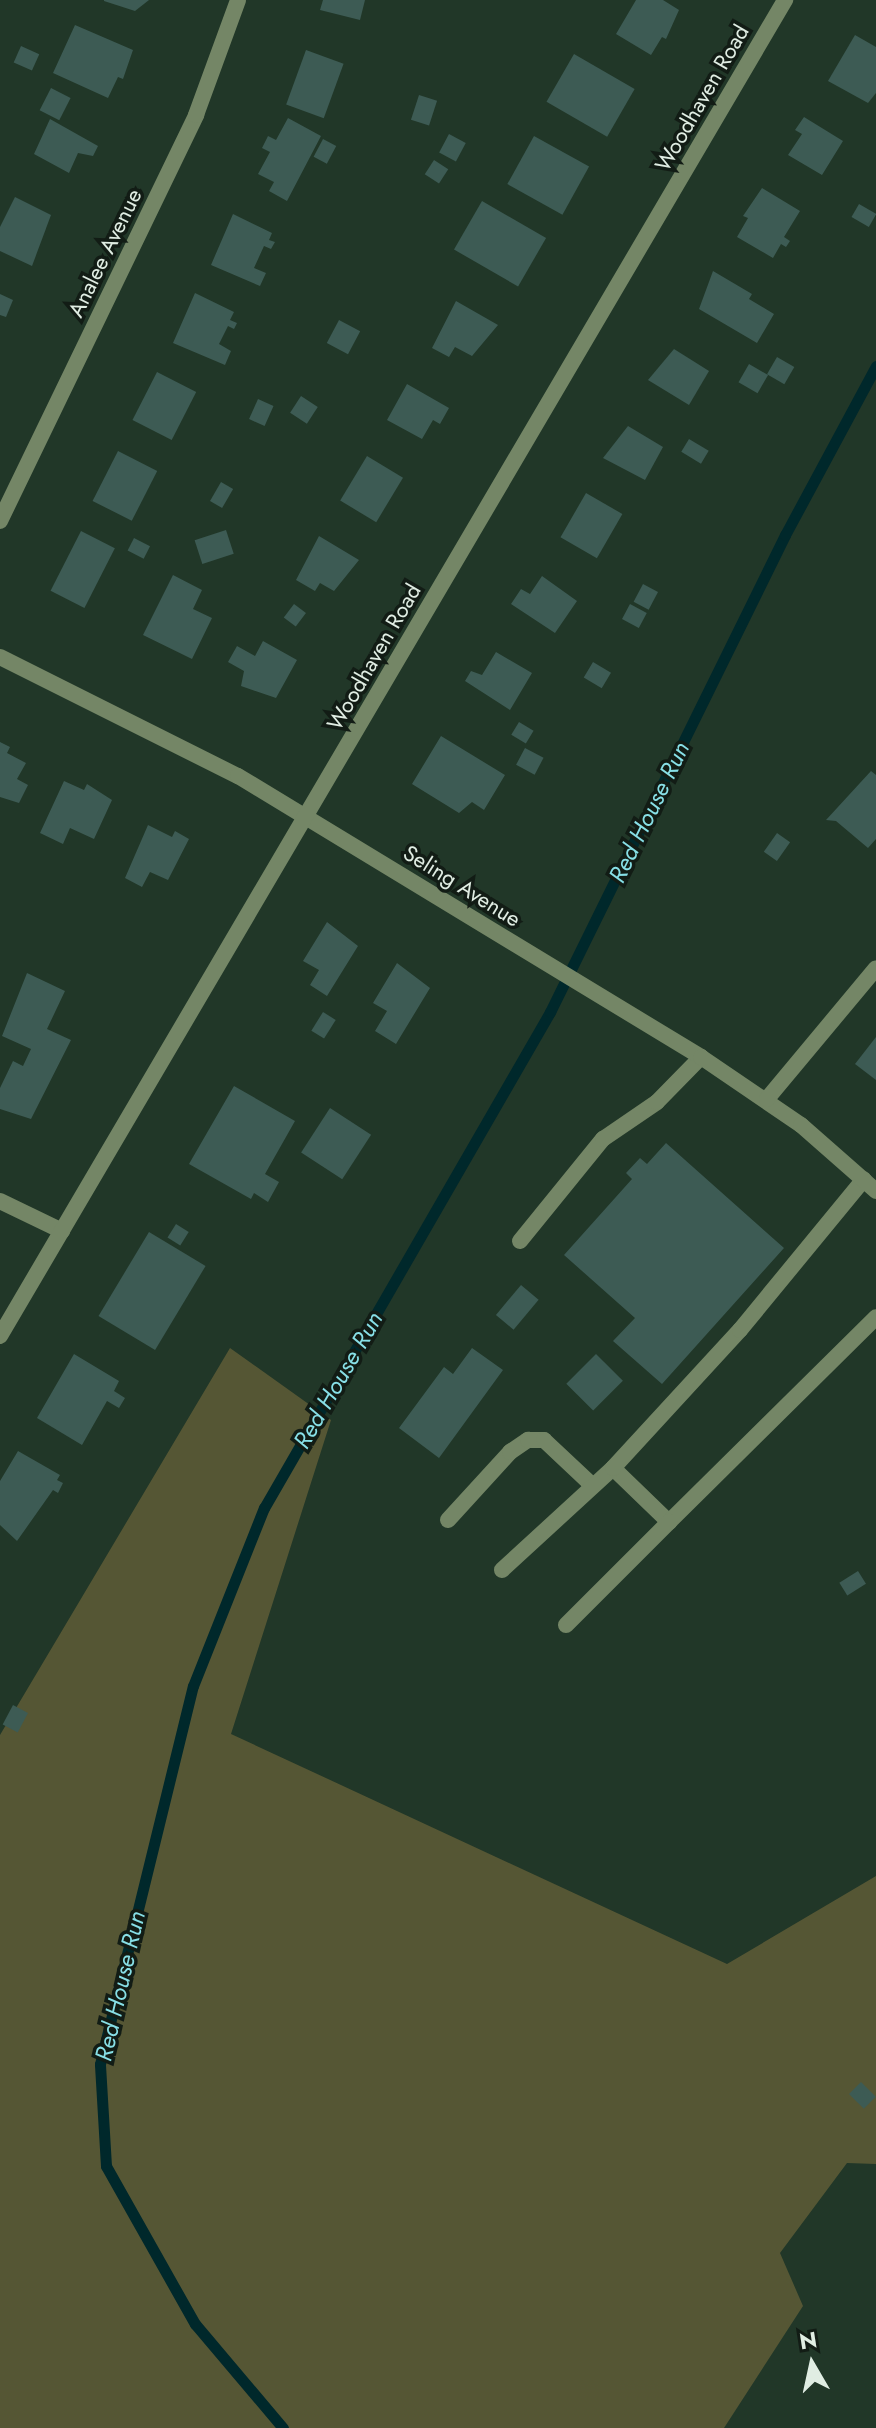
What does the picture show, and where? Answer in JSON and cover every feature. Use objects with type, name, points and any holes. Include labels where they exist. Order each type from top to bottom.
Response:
[{"type":"street","name":"Analee Avenue","points":[[0,521],[196,115],[238,0]]},
{"type":"street","name":"Woodhaven Road","points":[[0,1336],[785,0]]},
{"type":"street","name":"Seling Avenue","points":[[0,657],[164,736],[306,816],[767,1099],[876,1191]]},
{"type":"street","points":[[767,1099],[876,968]]},
{"type":"street","points":[[520,1241],[603,1139],[657,1102],[701,1057]]},
{"type":"street","points":[[502,1570],[613,1468],[740,1330],[864,1179]]},
{"type":"street","points":[[0,1201],[62,1231]]},
{"type":"street","points":[[566,1625],[876,1317]]},
{"type":"street","points":[[448,1520],[510,1452],[528,1440],[544,1440],[593,1486]]},
{"type":"street","points":[[613,1468],[669,1522]]},
{"type":"green space","points":[[230,1348],[331,1420],[231,1734],[727,1964],[876,1876],[876,2164],[847,2163],[780,2253],[803,2306],[724,2428],[0,2428],[0,1735]]},
{"type":"building","points":[[104,0],[149,0],[135,11],[104,1]]},
{"type":"building","points":[[323,0],[365,0],[360,20],[320,10]]},
{"type":"building","points":[[636,0],[663,0],[679,10],[666,39],[662,37],[651,55],[616,34]]},
{"type":"building","points":[[75,25],[133,50],[123,79],[118,77],[108,98],[53,73]]},
{"type":"building","points":[[855,35],[876,47],[876,93],[868,103],[828,81]]},
{"type":"building","points":[[21,46],[39,54],[32,71],[14,62]]},
{"type":"building","points":[[306,50],[344,64],[324,118],[286,105]]},
{"type":"building","points":[[574,54],[635,89],[607,137],[546,102]]},
{"type":"building","points":[[51,88],[71,98],[59,120],[40,110]]},
{"type":"building","points":[[419,95],[437,101],[429,126],[411,120]]},
{"type":"building","points":[[804,117],[843,141],[822,175],[788,155],[802,134],[795,130]]},
{"type":"building","points":[[288,118],[321,136],[287,201],[269,191],[274,182],[258,174],[270,152],[262,148],[268,136],[276,140]]},
{"type":"building","points":[[50,119],[98,146],[93,156],[78,153],[69,173],[34,154]]},
{"type":"building","points":[[449,134],[466,143],[456,161],[439,153]]},
{"type":"building","points":[[534,136],[589,167],[562,215],[507,184]]},
{"type":"building","points":[[323,139],[336,146],[327,164],[314,157]]},
{"type":"building","points":[[434,160],[448,169],[439,184],[425,174]]},
{"type":"building","points":[[762,188],[800,211],[784,237],[790,241],[786,247],[781,244],[773,258],[737,237],[748,218],[743,216]]},
{"type":"building","points":[[15,197],[51,215],[32,266],[0,251],[0,227]]},
{"type":"building","points":[[482,201],[546,238],[518,286],[454,249]]},
{"type":"building","points":[[859,204],[876,214],[869,227],[852,217]]},
{"type":"building","points":[[233,214],[272,233],[269,240],[275,242],[271,249],[264,246],[254,268],[266,273],[260,286],[211,265]]},
{"type":"building","points":[[713,271],[752,294],[749,299],[774,314],[757,343],[699,309]]},
{"type":"building","points":[[195,293],[234,312],[230,320],[237,323],[234,329],[228,326],[219,344],[231,351],[225,365],[173,343]]},
{"type":"building","points":[[0,294],[13,300],[6,317],[0,315]]},
{"type":"building","points":[[456,301],[498,325],[472,356],[455,347],[449,357],[432,348]]},
{"type":"building","points":[[339,320],[360,331],[348,354],[327,343]]},
{"type":"building","points":[[674,349],[709,371],[689,405],[648,380]]},
{"type":"building","points":[[777,357],[794,367],[784,384],[767,374]]},
{"type":"building","points":[[749,364],[768,375],[758,393],[738,382]]},
{"type":"building","points":[[157,372],[196,392],[172,440],[132,420]]},
{"type":"building","points":[[407,384],[449,408],[440,424],[433,420],[422,439],[387,420]]},
{"type":"building","points":[[301,396],[318,407],[307,424],[290,413]]},
{"type":"building","points":[[258,399],[274,406],[265,426],[249,419]]},
{"type":"building","points":[[628,426],[663,447],[645,480],[603,458]]},
{"type":"building","points":[[689,439],[709,451],[701,464],[681,452]]},
{"type":"building","points":[[118,451],[157,471],[132,521],[93,501]]},
{"type":"building","points":[[367,456],[403,478],[376,522],[340,501]]},
{"type":"building","points":[[221,482],[233,489],[222,508],[210,501]]},
{"type":"building","points":[[586,493],[622,514],[597,558],[560,537]]},
{"type":"building","points":[[226,530],[234,554],[202,564],[195,540]]},
{"type":"building","points":[[81,531],[115,548],[84,608],[51,591]]},
{"type":"building","points":[[319,536],[359,560],[334,591],[320,583],[315,591],[296,580]]},
{"type":"building","points":[[134,538],[150,546],[144,559],[128,550]]},
{"type":"building","points":[[173,575],[202,590],[193,609],[212,618],[192,659],[143,635]]},
{"type":"building","points":[[542,576],[577,601],[555,633],[511,604],[521,589],[530,594]]},
{"type":"building","points":[[643,584],[658,592],[649,610],[634,602]]},
{"type":"building","points":[[294,604],[306,613],[296,627],[284,618]]},
{"type":"building","points":[[630,604],[647,613],[639,628],[622,619]]},
{"type":"building","points":[[263,641],[297,660],[276,698],[241,686],[244,671],[228,662],[237,646],[255,656]]},
{"type":"building","points":[[496,652],[532,673],[510,710],[465,681],[471,671],[482,675]]},
{"type":"building","points":[[593,662],[611,673],[602,688],[584,677]]},
{"type":"building","points":[[519,722],[534,731],[526,744],[511,735]]},
{"type":"building","points":[[441,736],[505,775],[484,810],[472,802],[459,813],[412,784]]},
{"type":"building","points":[[0,742],[10,747],[7,753],[26,763],[17,779],[28,785],[19,803],[0,797]]},
{"type":"building","points":[[525,748],[544,758],[535,775],[516,765]]},
{"type":"building","points":[[871,771],[876,775],[876,839],[868,848],[836,821],[826,820]]},
{"type":"building","points":[[64,781],[84,790],[87,784],[112,800],[94,839],[70,828],[63,844],[40,833]]},
{"type":"building","points":[[148,825],[172,837],[175,831],[189,839],[168,880],[150,872],[142,887],[125,878]]},
{"type":"building","points":[[777,833],[790,842],[777,861],[764,852]]},
{"type":"building","points":[[327,922],[358,946],[327,996],[310,985],[319,970],[303,961]]},
{"type":"building","points":[[397,963],[430,988],[396,1044],[375,1031],[387,1011],[373,1003]]},
{"type":"building","points":[[27,973],[65,991],[47,1029],[71,1040],[31,1119],[0,1109],[0,1088],[13,1061],[23,1066],[31,1049],[2,1036]]},
{"type":"building","points":[[323,1012],[336,1020],[324,1039],[311,1031]]},
{"type":"building","points":[[876,1037],[876,1080],[855,1064]]},
{"type":"building","points":[[234,1086],[295,1121],[265,1174],[279,1182],[268,1202],[254,1193],[251,1199],[189,1164]]},
{"type":"building","points":[[330,1108],[371,1135],[342,1179],[301,1152]]},
{"type":"building","points":[[666,1143],[784,1248],[662,1384],[613,1341],[635,1318],[564,1255],[632,1179],[626,1173],[640,1158],[647,1164]]},
{"type":"building","points":[[176,1224],[189,1232],[180,1246],[168,1238]]},
{"type":"building","points":[[149,1232],[206,1266],[155,1350],[99,1316]]},
{"type":"building","points":[[521,1285],[539,1300],[514,1330],[496,1315]]},
{"type":"building","points":[[472,1348],[503,1370],[439,1458],[399,1428],[444,1367],[453,1374]]},
{"type":"building","points":[[74,1354],[119,1381],[114,1391],[125,1398],[119,1408],[107,1401],[82,1445],[37,1418]]},
{"type":"building","points":[[596,1354],[623,1381],[593,1411],[566,1384]]},
{"type":"building","points":[[18,1451],[60,1475],[57,1480],[63,1483],[58,1493],[53,1490],[17,1541],[0,1525],[0,1481]]},
{"type":"building","points":[[858,1571],[866,1584],[847,1595],[839,1583]]},
{"type":"building","points":[[13,1705],[28,1713],[18,1732],[3,1724]]},
{"type":"building","points":[[861,2082],[876,2097],[864,2109],[849,2094]]},
{"type":"waterway","name":"Red House Run","points":[[283,2428],[195,2324],[106,2166],[100,2064],[193,1686],[264,1508],[550,1012],[785,535],[876,366]]}]
